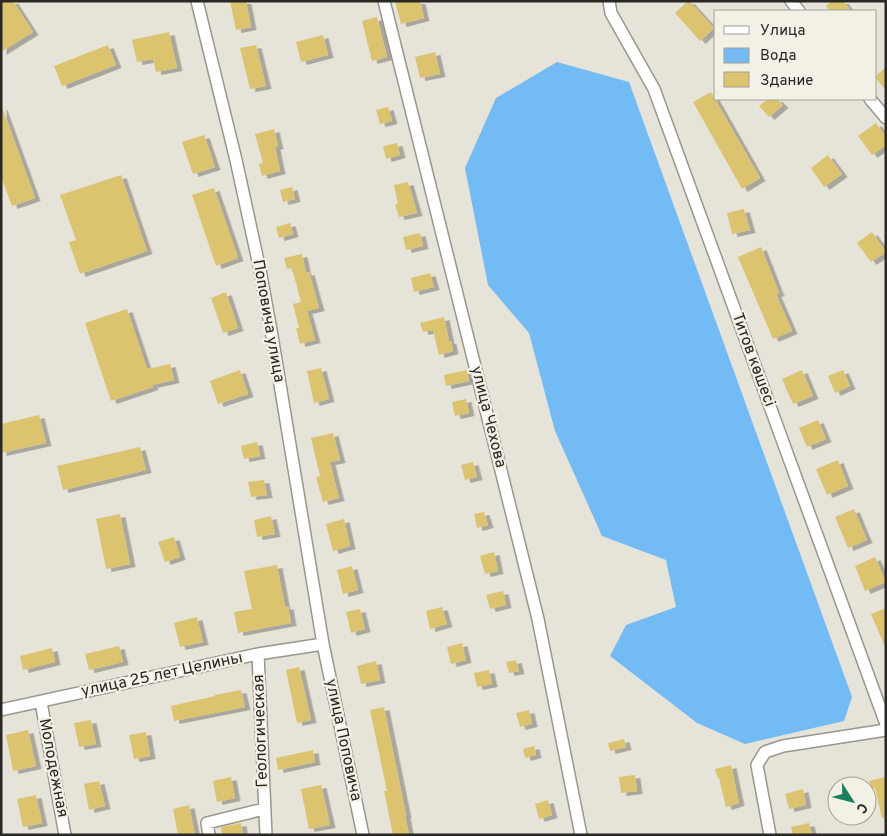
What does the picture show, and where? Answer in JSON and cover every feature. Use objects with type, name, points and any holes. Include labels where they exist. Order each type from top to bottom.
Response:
[{"type":"street","name":"Поповича улица","points":[[197,1],[236,160],[260,270],[323,644]]},
{"type":"street","name":"улица Чехова","points":[[384,1],[538,619],[581,835]]},
{"type":"street","name":"Титов көшесі","points":[[609,1],[611,13],[654,88],[886,724]]},
{"type":"street","points":[[871,100],[886,118]]},
{"type":"street","name":"улица 25 лет Целины","points":[[1,710],[258,654],[323,644]]},
{"type":"street","name":"улица Поповича","points":[[323,644],[363,835]]},
{"type":"street","name":"Геологическая","points":[[258,654],[266,835]]},
{"type":"street","name":"Молодежная","points":[[40,702],[65,835]]},
{"type":"street","points":[[770,835],[757,765],[765,752],[783,746],[886,730]]},
{"type":"street","name":"Геологическая","points":[[210,835],[207,823],[264,809]]},
{"type":"water","points":[[557,62],[629,82],[852,697],[844,721],[745,744],[697,723],[610,656],[626,625],[676,607],[666,560],[602,536],[555,431],[529,333],[488,285],[465,168],[496,98]]},
{"type":"building","points":[[1,1],[13,1],[33,32],[1,52]]},
{"type":"building","points":[[230,1],[246,1],[251,27],[236,30]]},
{"type":"building","points":[[395,1],[420,1],[424,18],[401,24]]},
{"type":"building","points":[[688,1],[714,28],[700,41],[675,13]]},
{"type":"building","points":[[831,1],[843,1],[850,10],[829,10],[826,6]]},
{"type":"building","points":[[377,17],[387,57],[372,61],[362,21]]},
{"type":"building","points":[[169,32],[177,68],[156,72],[153,59],[137,62],[132,40]]},
{"type":"building","points":[[323,35],[328,55],[301,62],[296,42]]},
{"type":"building","points":[[108,45],[116,65],[62,86],[54,66]]},
{"type":"building","points":[[256,45],[266,86],[250,89],[240,48]]},
{"type":"building","points":[[435,52],[440,74],[420,78],[415,57]]},
{"type":"building","points":[[886,67],[886,90],[877,80],[877,75]]},
{"type":"building","points":[[711,92],[760,178],[742,189],[693,102]]},
{"type":"building","points":[[767,100],[778,100],[783,105],[769,117],[759,106]]},
{"type":"building","points":[[1,107],[35,198],[12,206],[1,177]]},
{"type":"building","points":[[388,107],[392,121],[380,124],[376,110]]},
{"type":"building","points":[[876,123],[886,137],[886,145],[872,155],[858,136]]},
{"type":"building","points":[[274,129],[278,146],[275,147],[280,171],[262,176],[259,164],[263,163],[255,134]]},
{"type":"building","points":[[204,135],[215,167],[193,174],[182,142]]},
{"type":"building","points":[[397,143],[400,155],[386,159],[383,146]]},
{"type":"building","points":[[828,155],[842,174],[824,187],[811,168]]},
{"type":"building","points":[[121,175],[147,251],[80,274],[69,242],[76,240],[60,195]]},
{"type":"building","points":[[408,182],[417,213],[399,217],[395,205],[398,204],[394,185]]},
{"type":"building","points":[[292,187],[295,199],[283,202],[280,190]]},
{"type":"building","points":[[214,188],[238,258],[216,266],[192,195]]},
{"type":"building","points":[[744,209],[750,230],[732,234],[727,213]]},
{"type":"building","points":[[290,223],[293,234],[279,238],[276,227]]},
{"type":"building","points":[[872,232],[886,252],[871,262],[857,243]]},
{"type":"building","points":[[420,233],[423,246],[406,250],[403,237]]},
{"type":"building","points":[[761,247],[779,293],[776,294],[792,331],[773,339],[738,257]]},
{"type":"building","points":[[302,254],[306,273],[309,272],[319,308],[307,311],[315,340],[300,344],[296,328],[299,328],[293,304],[301,302],[292,268],[287,269],[284,258]]},
{"type":"building","points":[[430,273],[434,287],[414,292],[411,278]]},
{"type":"building","points":[[226,292],[238,328],[223,333],[211,298]]},
{"type":"building","points":[[127,309],[147,369],[170,364],[174,380],[152,385],[153,387],[111,401],[85,323]]},
{"type":"building","points":[[444,317],[453,351],[439,355],[433,330],[423,332],[420,323]]},
{"type":"building","points":[[321,368],[329,399],[314,403],[307,371]]},
{"type":"building","points":[[240,370],[248,394],[218,404],[210,381]]},
{"type":"building","points":[[467,370],[469,381],[446,386],[444,375]]},
{"type":"building","points":[[802,370],[813,396],[793,404],[782,379]]},
{"type":"building","points":[[843,370],[850,386],[835,393],[828,376]]},
{"type":"building","points":[[466,399],[469,413],[455,416],[452,402]]},
{"type":"building","points":[[39,415],[46,443],[1,453],[1,424]]},
{"type":"building","points":[[818,420],[826,439],[807,447],[799,428]]},
{"type":"building","points":[[333,433],[340,460],[330,462],[339,498],[323,502],[316,477],[320,476],[311,438]]},
{"type":"building","points":[[257,442],[260,456],[244,459],[241,446]]},
{"type":"building","points":[[140,447],[146,470],[63,490],[57,466]]},
{"type":"building","points":[[838,460],[848,486],[827,495],[816,469]]},
{"type":"building","points":[[473,462],[477,477],[465,480],[461,465]]},
{"type":"building","points":[[264,480],[267,495],[251,497],[248,482]]},
{"type":"building","points":[[854,509],[867,540],[848,548],[835,517]]},
{"type":"building","points":[[484,512],[488,525],[477,528],[474,514]]},
{"type":"building","points":[[120,514],[130,564],[106,569],[96,519]]},
{"type":"building","points":[[271,516],[275,534],[257,537],[254,520]]},
{"type":"building","points":[[344,519],[350,546],[333,551],[326,524]]},
{"type":"building","points":[[174,537],[180,557],[165,562],[158,542]]},
{"type":"building","points":[[494,552],[498,571],[485,574],[480,556]]},
{"type":"building","points":[[875,557],[886,582],[865,591],[855,566]]},
{"type":"building","points":[[277,565],[285,607],[288,606],[291,623],[238,633],[234,612],[252,609],[244,571]]},
{"type":"building","points":[[352,566],[358,590],[343,594],[337,570]]},
{"type":"building","points":[[503,591],[506,605],[490,609],[486,595]]},
{"type":"building","points":[[442,607],[447,624],[430,629],[426,611]]},
{"type":"building","points":[[886,608],[886,649],[871,614]]},
{"type":"building","points":[[360,609],[365,629],[351,633],[346,612]]},
{"type":"building","points":[[197,617],[203,642],[180,647],[174,623]]},
{"type":"building","points":[[462,643],[466,660],[451,664],[447,647]]},
{"type":"building","points":[[119,646],[123,662],[89,670],[85,654]]},
{"type":"building","points":[[52,648],[55,662],[23,670],[20,656]]},
{"type":"building","points":[[516,660],[519,671],[509,673],[506,662]]},
{"type":"building","points":[[376,661],[380,680],[361,684],[357,666]]},
{"type":"building","points":[[299,667],[311,720],[297,723],[286,670]]},
{"type":"building","points":[[489,670],[492,684],[477,687],[474,673]]},
{"type":"building","points":[[241,690],[245,707],[174,721],[171,706]]},
{"type":"building","points":[[384,707],[409,835],[393,835],[384,791],[387,791],[370,710]]},
{"type":"building","points":[[529,710],[532,724],[520,727],[516,713]]},
{"type":"building","points":[[91,720],[96,744],[79,747],[74,723]]},
{"type":"building","points":[[28,730],[36,766],[13,771],[6,735]]},
{"type":"building","points":[[146,732],[150,756],[134,759],[129,735]]},
{"type":"building","points":[[624,739],[626,747],[610,751],[608,743]]},
{"type":"building","points":[[534,746],[536,755],[525,758],[523,749]]},
{"type":"building","points":[[313,750],[315,762],[278,770],[276,758]]},
{"type":"building","points":[[731,765],[739,803],[726,807],[715,769]]},
{"type":"building","points":[[635,775],[637,791],[621,793],[619,777]]},
{"type":"building","points":[[231,777],[235,798],[217,802],[213,781]]},
{"type":"building","points":[[886,777],[886,818],[882,818],[877,797],[877,779]]},
{"type":"building","points":[[99,781],[105,806],[89,810],[84,784]]},
{"type":"building","points":[[321,785],[330,825],[309,829],[301,789]]},
{"type":"building","points":[[803,789],[806,805],[789,809],[785,794]]},
{"type":"building","points":[[36,795],[42,823],[23,827],[17,799]]},
{"type":"building","points":[[548,800],[552,815],[539,819],[535,804]]},
{"type":"building","points":[[189,805],[195,835],[178,835],[173,809]]},
{"type":"building","points":[[241,823],[243,835],[222,835],[221,827]]},
{"type":"building","points":[[809,823],[812,835],[793,835],[791,827]]}]
